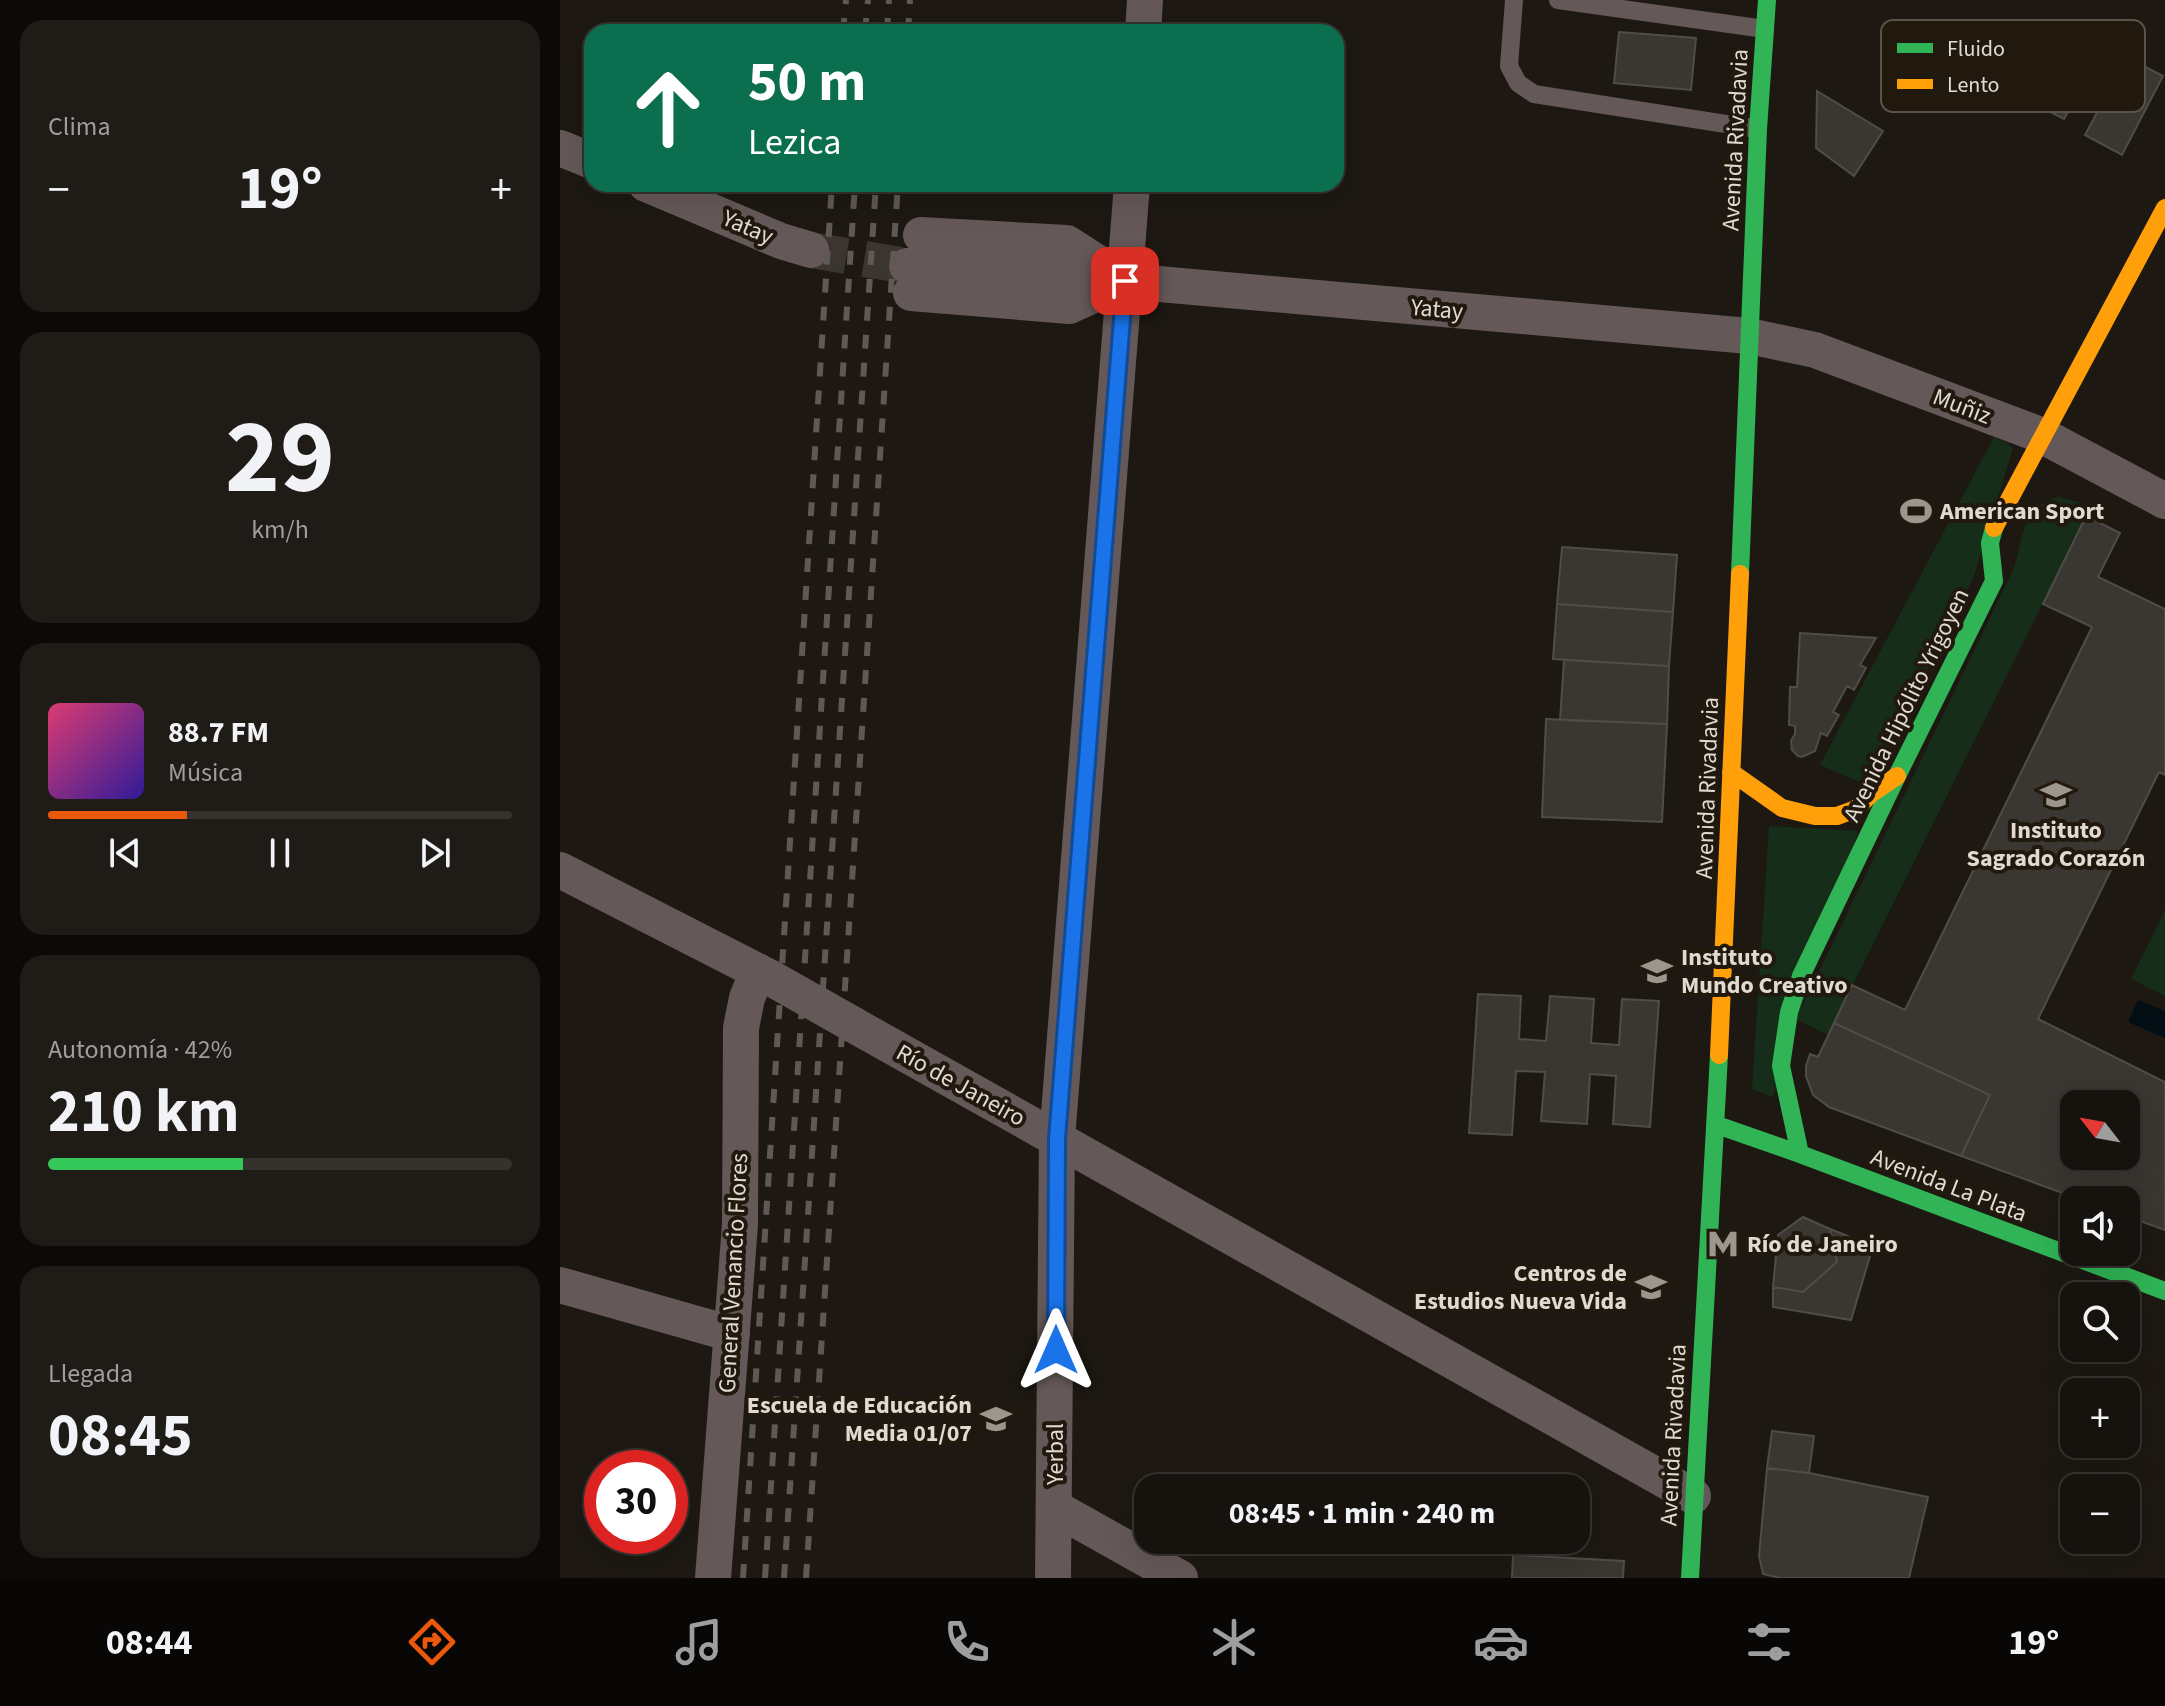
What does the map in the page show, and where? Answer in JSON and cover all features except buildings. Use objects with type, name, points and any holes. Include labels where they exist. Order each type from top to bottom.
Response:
[{"type":"main road","name":"Avenida Rivadavia","points":[[1690,1578],[1717,1125],[1758,129],[1767,0]]},
{"type":"main road","name":"Avenida Hipólito Yrigoyen","points":[[1800,1154],[1781,1066],[1789,1012],[1801,976],[1994,581],[1989,540],[2165,208]]},
{"type":"main road","points":[[1731,772],[1782,808],[1815,816],[1837,816],[1856,809],[1872,793],[1897,776]]},
{"type":"main road","name":"Avenida La Plata","points":[[1717,1125],[2165,1291]]},
{"type":"street","points":[[1144,24],[1145,0]]},
{"type":"street","points":[[560,148],[584,158]]},
{"type":"street","name":"Yatay","points":[[665,192],[781,241],[804,237]]},
{"type":"street","name":"Yerbal","points":[[1053,1578],[1057,1139],[1131,192]]},
{"type":"street","name":"Yatay","points":[[913,265],[1749,336]]},
{"type":"street","name":"Muñiz","points":[[1749,336],[1815,350],[2043,436],[2165,501]]},
{"type":"street","name":"Río de Janeiro","points":[[560,870],[763,974],[1693,1496]]},
{"type":"street","name":"General Venancio Flores","points":[[713,1578],[740,1224],[741,1028],[747,998],[763,974]]},
{"type":"street","points":[[560,1285],[732,1334]]},
{"type":"street","points":[[1055,1508],[1180,1578]]},
{"type":"lane","points":[[1514,0],[1509,66],[1518,83],[1534,94],[1758,129]]},
{"type":"lane","points":[[1558,0],[1765,29]]},
{"type":"green space","points":[[1994,437],[2013,448],[1974,576],[1878,770],[1858,781],[1820,765]]},
{"type":"green space","points":[[2058,497],[2086,504],[2086,516],[1828,1035],[1796,1019],[2014,568],[2026,525],[2037,508]]},
{"type":"green space","points":[[1769,826],[1858,831],[1773,1097],[1752,1089]]},
{"type":"green space","points":[[2165,910],[2165,996],[2131,979]]},
{"type":"shaded area","points":[[2138,1000],[2165,1011],[2165,1038],[2128,1022]]},
{"type":"tunnel","points":[[811,250],[907,266]]},
{"type":"railway","points":[[844,24],[846,0]]},
{"type":"railway","points":[[866,24],[868,0]]},
{"type":"railway","points":[[888,24],[889,0]]},
{"type":"railway","points":[[908,24],[910,0]]},
{"type":"railway","points":[[743,1578],[831,192]]},
{"type":"railway","points":[[765,1578],[854,192]]},
{"type":"railway","points":[[784,1578],[875,192]]},
{"type":"railway","points":[[806,1578],[897,192]]},
{"type":"traffic: fast","points":[[1740,574],[1758,129],[1767,0]]},
{"type":"traffic: fast","points":[[1800,1154],[1781,1066],[1789,1012],[1801,976],[1994,581],[1990,543],[1994,528]]},
{"type":"traffic: fast","points":[[1690,1578],[1719,1055]]},
{"type":"traffic: fast","points":[[1717,1125],[2165,1291]]},
{"type":"traffic: slow","points":[[1994,528],[2165,208]]},
{"type":"traffic: slow","points":[[1719,1055],[1740,574]]},
{"type":"traffic: slow","points":[[1731,772],[1782,808],[1815,816],[1837,816],[1856,809],[1872,793],[1897,776]]},
{"type":"place","name":"American Sport","points":[[1916,511]]},
{"type":"place","name":"Instituto Sagrado Corazón","points":[[2056,795]]},
{"type":"place","name":"Instituto Mundo Creativo","points":[[1657,971]]},
{"type":"place","name":"Río de Janeiro","points":[[1723,1244]]},
{"type":"place","name":"Centros de Estudios Nueva Vida","points":[[1651,1287]]},
{"type":"place","name":"Escuela de Educación Media 01/07","points":[[996,1419]]},
{"type":"route","points":[[1056,1350],[1057,1139],[1125,281]]}]
